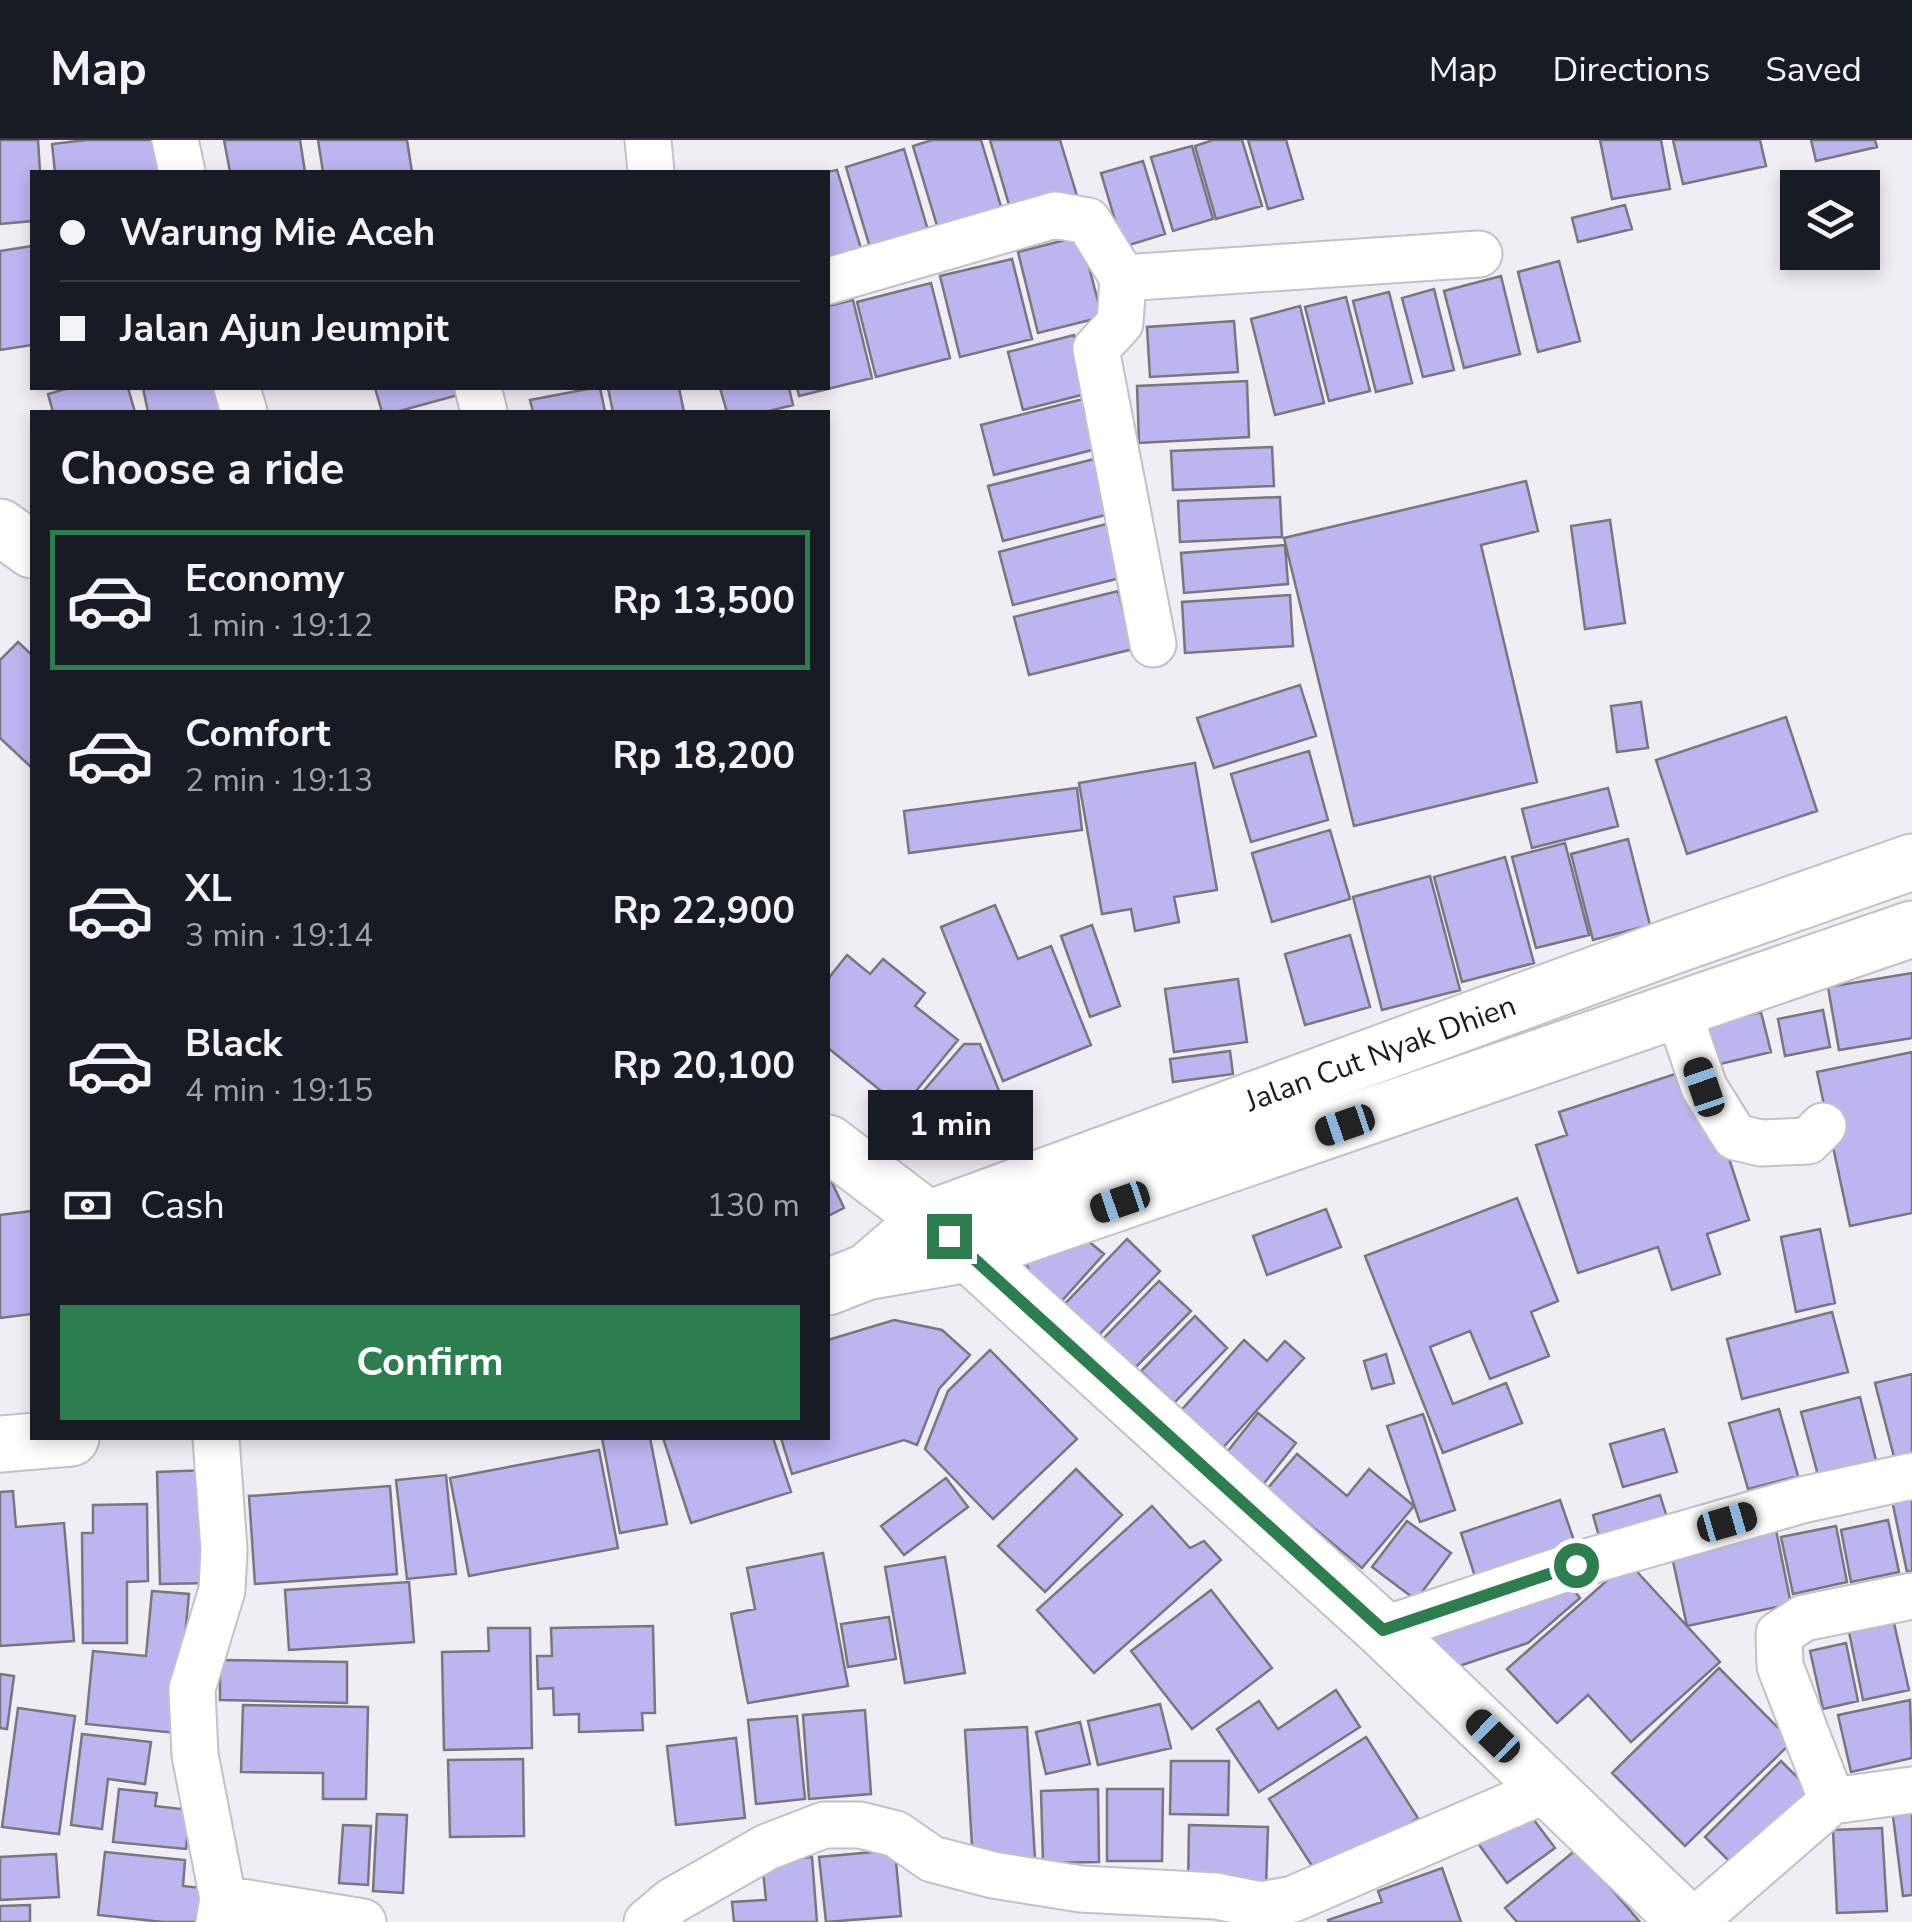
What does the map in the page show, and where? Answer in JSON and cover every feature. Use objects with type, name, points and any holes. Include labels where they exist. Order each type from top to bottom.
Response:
[{"type":"main road","name":"Jalan Cut Nyak Dhien","points":[[847,1280],[928,1219],[1912,862]]},
{"type":"main road","name":"Jalan Cut Nyak Dhien","points":[[847,1280],[969,1254],[1912,929]]},
{"type":"main road","points":[[830,1144],[969,1254],[1383,1630],[1690,1922]]},
{"type":"main road","points":[[0,1444],[47,1440]]},
{"type":"street","points":[[175,140],[182,170]]},
{"type":"street","points":[[648,140],[651,170]]},
{"type":"street","points":[[830,280],[1055,215],[1088,220],[1123,278],[1120,323],[1096,350],[1153,644]]},
{"type":"street","points":[[1123,278],[1479,254]]},
{"type":"street","points":[[1677,1008],[1704,1087],[1736,1137],[1761,1143],[1808,1140],[1824,1126]]},
{"type":"street","points":[[216,1440],[224,1550],[222,1590],[192,1689],[195,1755],[221,1910],[363,1922]]},
{"type":"street","points":[[1383,1630],[1576,1565],[1802,1500],[1912,1476]]},
{"type":"street","points":[[1832,1801],[1780,1666],[1779,1634],[1804,1618],[1912,1596]]},
{"type":"street","points":[[647,1922],[672,1901],[753,1855],[824,1825],[860,1825],[896,1834],[932,1860],[992,1875],[1081,1889],[1216,1896],[1263,1914],[1548,1788]]},
{"type":"street","points":[[1690,1922],[1832,1801],[1912,1790]]},
{"type":"building","points":[[0,140],[38,140],[40,170],[30,170],[30,221],[0,224]]},
{"type":"building","points":[[161,140],[165,170],[55,170],[52,144]]},
{"type":"building","points":[[224,140],[300,140],[305,170],[230,170]]},
{"type":"building","points":[[318,140],[407,140],[412,170],[323,170]]},
{"type":"building","points":[[932,140],[981,140],[1005,220],[941,239],[913,146]]},
{"type":"building","points":[[990,140],[1060,140],[1077,196],[1012,215]]},
{"type":"building","points":[[1213,140],[1242,140],[1262,206],[1216,219],[1195,146]]},
{"type":"building","points":[[1248,140],[1286,140],[1303,199],[1268,209]]},
{"type":"building","points":[[1600,140],[1661,140],[1670,189],[1612,199]]},
{"type":"building","points":[[1673,140],[1760,140],[1766,166],[1683,184]]},
{"type":"building","points":[[1811,140],[1875,140],[1877,147],[1816,161]]},
{"type":"building","points":[[1192,146],[1213,219],[1173,231],[1151,157]]},
{"type":"building","points":[[904,149],[932,244],[874,261],[846,167]]},
{"type":"building","points":[[1143,161],[1165,234],[1123,247],[1101,173]]},
{"type":"building","points":[[837,170],[863,255],[830,265],[830,171]]},
{"type":"building","points":[[1625,205],[1632,229],[1578,242],[1572,218]]},
{"type":"building","points":[[1081,236],[1102,317],[1038,333],[1018,252]]},
{"type":"building","points":[[30,246],[30,345],[0,350],[0,251]]},
{"type":"building","points":[[1012,259],[1032,339],[960,357],[940,276]]},
{"type":"building","points":[[1559,261],[1580,341],[1538,352],[1518,272]]},
{"type":"building","points":[[1501,276],[1520,354],[1464,368],[1444,291]]},
{"type":"building","points":[[931,283],[950,358],[876,377],[857,302]]},
{"type":"building","points":[[1434,289],[1454,370],[1423,377],[1402,298]]},
{"type":"building","points":[[1389,292],[1412,383],[1376,392],[1353,301]]},
{"type":"building","points":[[1346,297],[1370,391],[1329,401],[1305,307]]},
{"type":"building","points":[[853,300],[872,378],[830,388],[830,306]]},
{"type":"building","points":[[1300,306],[1324,403],[1275,415],[1251,319]]},
{"type":"building","points":[[1234,321],[1238,372],[1150,377],[1147,327]]},
{"type":"building","points":[[1074,335],[1089,393],[1023,410],[1008,352]]},
{"type":"building","points":[[1247,381],[1249,437],[1139,443],[1137,386]]},
{"type":"building","points":[[62,390],[129,390],[134,410],[52,410],[48,394]]},
{"type":"building","points":[[143,390],[222,390],[228,410],[148,410]]},
{"type":"building","points":[[376,390],[473,391],[403,410],[381,410]]},
{"type":"building","points":[[600,390],[605,410],[532,410],[530,400]]},
{"type":"building","points":[[608,390],[679,390],[684,410],[613,410]]},
{"type":"building","points":[[721,390],[789,390],[793,405],[773,410],[726,410]]},
{"type":"building","points":[[798,390],[823,390],[799,396]]},
{"type":"building","points":[[1087,398],[1100,448],[994,475],[981,425]]},
{"type":"building","points":[[1272,447],[1274,486],[1173,490],[1171,451]]},
{"type":"building","points":[[1102,457],[1117,512],[1003,541],[988,486]]},
{"type":"building","points":[[1526,481],[1538,531],[1481,545],[1537,782],[1354,826],[1284,538]]},
{"type":"building","points":[[1280,497],[1282,537],[1180,542],[1178,501]]},
{"type":"building","points":[[1610,520],[1625,623],[1585,629],[1571,526]]},
{"type":"building","points":[[1114,522],[1128,576],[1013,605],[999,552]]},
{"type":"building","points":[[1285,545],[1288,584],[1184,593],[1181,553]]},
{"type":"building","points":[[1118,591],[1133,649],[1029,675],[1014,617]]},
{"type":"building","points":[[1290,595],[1293,646],[1185,653],[1182,602]]},
{"type":"building","points":[[18,642],[30,653],[30,766],[0,738],[0,660]]},
{"type":"building","points":[[1300,685],[1316,736],[1214,768],[1197,718]]},
{"type":"building","points":[[1641,702],[1648,748],[1617,752],[1611,706]]},
{"type":"building","points":[[1786,717],[1817,811],[1687,854],[1656,760]]},
{"type":"building","points":[[1309,751],[1328,820],[1251,842],[1231,774]]},
{"type":"building","points":[[1195,763],[1217,890],[1174,897],[1179,922],[1135,931],[1131,909],[1102,914],[1079,783]]},
{"type":"building","points":[[1077,788],[1082,830],[909,853],[904,811]]},
{"type":"building","points":[[1608,788],[1618,826],[1532,848],[1522,809]]},
{"type":"building","points":[[1330,830],[1350,899],[1272,922],[1252,853]]},
{"type":"building","points":[[1628,839],[1650,925],[1593,940],[1571,854]]},
{"type":"building","points":[[1565,843],[1589,935],[1536,948],[1512,857]]},
{"type":"building","points":[[1505,857],[1534,963],[1462,982],[1434,877]]},
{"type":"building","points":[[1430,876],[1460,990],[1382,1010],[1353,897]]},
{"type":"building","points":[[995,905],[1018,959],[1051,946],[1091,1045],[1003,1081],[941,927]]},
{"type":"building","points":[[1092,925],[1120,1006],[1090,1017],[1061,936]]},
{"type":"building","points":[[1350,935],[1370,1007],[1305,1025],[1285,954]]},
{"type":"building","points":[[847,955],[870,974],[883,959],[925,993],[915,1006],[958,1040],[902,1108],[830,1050],[830,976]]},
{"type":"building","points":[[1912,973],[1912,1038],[1839,1050],[1828,987]]},
{"type":"building","points":[[1238,979],[1247,1042],[1174,1052],[1165,989]]},
{"type":"building","points":[[1823,1010],[1830,1047],[1785,1056],[1778,1019]]},
{"type":"building","points":[[1761,1012],[1771,1052],[1716,1065],[1707,1025]]},
{"type":"building","points":[[964,1044],[980,1044],[1008,1113],[982,1122],[931,1122],[907,1110]]},
{"type":"building","points":[[1230,1051],[1233,1074],[1173,1082],[1170,1059]]},
{"type":"building","points":[[1912,1052],[1912,1213],[1850,1226],[1817,1072]]},
{"type":"building","points":[[1678,1073],[1689,1107],[1710,1100],[1749,1220],[1707,1234],[1720,1274],[1672,1290],[1658,1247],[1578,1273],[1536,1145],[1567,1135],[1559,1112]]},
{"type":"building","points":[[830,1178],[844,1208],[830,1215]]},
{"type":"building","points":[[1517,1198],[1558,1301],[1531,1312],[1549,1356],[1490,1379],[1470,1331],[1430,1347],[1453,1404],[1506,1383],[1522,1423],[1443,1453],[1365,1256]]},
{"type":"building","points":[[1326,1209],[1341,1247],[1267,1275],[1253,1236]]},
{"type":"building","points":[[30,1211],[30,1314],[0,1318],[0,1215]]},
{"type":"building","points":[[1820,1229],[1835,1303],[1796,1312],[1781,1237]]},
{"type":"building","points":[[1127,1239],[1160,1271],[1092,1342],[1058,1311]]},
{"type":"building","points":[[1087,1240],[1104,1254],[1059,1304],[1033,1284],[1025,1258]]},
{"type":"building","points":[[1159,1281],[1191,1311],[1133,1370],[1102,1340]]},
{"type":"building","points":[[1832,1312],[1848,1372],[1742,1399],[1727,1339]]},
{"type":"building","points":[[1195,1316],[1227,1348],[1174,1403],[1141,1371]]},
{"type":"building","points":[[894,1320],[942,1330],[970,1355],[939,1389],[917,1445],[904,1440],[792,1474],[782,1440],[830,1440],[830,1339]]},
{"type":"building","points":[[1244,1340],[1267,1361],[1285,1341],[1304,1358],[1220,1451],[1178,1414]]},
{"type":"building","points":[[990,1350],[1077,1439],[993,1519],[925,1449],[948,1391]]},
{"type":"building","points":[[1386,1354],[1394,1383],[1372,1389],[1364,1361]]},
{"type":"building","points":[[1912,1374],[1912,1453],[1894,1457],[1875,1383]]},
{"type":"building","points":[[1860,1397],[1877,1464],[1819,1479],[1801,1412]]},
{"type":"building","points":[[1779,1409],[1798,1476],[1748,1489],[1729,1423]]},
{"type":"building","points":[[1258,1413],[1296,1443],[1258,1491],[1220,1461]]},
{"type":"building","points":[[1423,1414],[1455,1510],[1420,1522],[1387,1426]]},
{"type":"building","points":[[1664,1429],[1677,1472],[1623,1487],[1610,1444]]},
{"type":"building","points":[[602,1440],[650,1440],[667,1524],[620,1533]]},
{"type":"building","points":[[664,1440],[774,1440],[791,1492],[691,1523]]},
{"type":"building","points":[[599,1450],[618,1548],[469,1576],[450,1478]]},
{"type":"building","points":[[1297,1454],[1347,1496],[1369,1469],[1414,1506],[1362,1568],[1267,1489]]},
{"type":"building","points":[[1076,1469],[1122,1515],[1045,1592],[998,1546]]},
{"type":"building","points":[[207,1470],[211,1583],[160,1584],[157,1472]]},
{"type":"building","points":[[446,1475],[456,1574],[407,1579],[396,1480]]},
{"type":"building","points":[[946,1478],[968,1507],[904,1555],[881,1526]]},
{"type":"building","points":[[390,1486],[397,1574],[255,1584],[249,1496]]},
{"type":"building","points":[[13,1491],[16,1527],[64,1523],[74,1641],[0,1646],[0,1492]]},
{"type":"building","points":[[1660,1495],[1670,1527],[1602,1547],[1593,1515]]},
{"type":"building","points":[[1912,1496],[1912,1571],[1907,1572],[1892,1500]]},
{"type":"building","points":[[1560,1500],[1579,1555],[1479,1589],[1461,1533]]},
{"type":"building","points":[[147,1504],[148,1581],[127,1582],[127,1643],[83,1643],[82,1533],[93,1533],[93,1505]]},
{"type":"building","points":[[1152,1506],[1190,1548],[1204,1541],[1221,1560],[1094,1673],[1037,1610]]},
{"type":"building","points":[[1888,1520],[1899,1572],[1851,1582],[1841,1530]]},
{"type":"building","points":[[1407,1521],[1451,1553],[1416,1600],[1372,1567]]},
{"type":"building","points":[[1836,1526],[1847,1582],[1793,1594],[1781,1537]]},
{"type":"building","points":[[1776,1530],[1791,1604],[1687,1626],[1671,1552]]},
{"type":"building","points":[[823,1553],[848,1686],[748,1703],[731,1614],[755,1609],[747,1568]]},
{"type":"building","points":[[945,1557],[965,1673],[905,1683],[885,1567]]},
{"type":"building","points":[[1628,1562],[1720,1662],[1631,1742],[1588,1695],[1557,1723],[1507,1669]]},
{"type":"building","points":[[409,1582],[414,1642],[289,1650],[285,1590]]},
{"type":"building","points":[[1569,1584],[1580,1598],[1528,1643],[1459,1666],[1423,1632]]},
{"type":"building","points":[[1211,1590],[1272,1668],[1192,1729],[1131,1651]]},
{"type":"building","points":[[152,1591],[189,1594],[176,1733],[86,1724],[93,1651],[146,1656]]},
{"type":"building","points":[[889,1617],[896,1659],[848,1667],[841,1624]]},
{"type":"building","points":[[1894,1623],[1909,1690],[1863,1700],[1849,1632]]},
{"type":"building","points":[[653,1626],[655,1713],[642,1713],[643,1730],[579,1732],[579,1714],[554,1715],[553,1688],[538,1689],[537,1656],[552,1656],[551,1628]]},
{"type":"building","points":[[488,1628],[530,1628],[532,1748],[444,1750],[442,1652],[489,1651]]},
{"type":"building","points":[[1846,1643],[1858,1701],[1823,1709],[1810,1651]]},
{"type":"building","points":[[220,1660],[347,1662],[347,1703],[220,1700]]},
{"type":"building","points":[[1719,1668],[1792,1742],[1685,1846],[1612,1773]]},
{"type":"building","points":[[0,1674],[14,1676],[7,1729],[0,1728]]},
{"type":"building","points":[[1336,1690],[1360,1727],[1259,1792],[1217,1729],[1259,1701],[1278,1729]]},
{"type":"building","points":[[1910,1700],[1912,1758],[1851,1772],[1838,1715]]},
{"type":"building","points":[[1160,1704],[1171,1748],[1098,1765],[1088,1721]]},
{"type":"building","points":[[243,1705],[368,1707],[366,1799],[323,1799],[323,1773],[241,1772]]},
{"type":"building","points":[[18,1708],[75,1716],[59,1834],[2,1827]]},
{"type":"building","points":[[865,1710],[871,1794],[809,1799],[803,1715]]},
{"type":"building","points":[[797,1716],[805,1799],[756,1804],[748,1720]]},
{"type":"building","points":[[1080,1722],[1090,1764],[1046,1774],[1036,1732]]},
{"type":"building","points":[[1027,1727],[1035,1859],[973,1862],[965,1730]]},
{"type":"building","points":[[82,1734],[151,1742],[145,1784],[108,1779],[102,1829],[71,1825]]},
{"type":"building","points":[[1366,1737],[1418,1818],[1321,1880],[1269,1799]]},
{"type":"building","points":[[736,1738],[745,1818],[676,1825],[667,1746]]},
{"type":"building","points":[[523,1759],[524,1836],[450,1837],[448,1760]]},
{"type":"building","points":[[1171,1761],[1229,1761],[1228,1815],[1170,1814]]},
{"type":"building","points":[[1781,1761],[1815,1795],[1739,1871],[1705,1837]]},
{"type":"building","points":[[119,1789],[157,1793],[155,1806],[190,1810],[186,1849],[113,1842]]},
{"type":"building","points":[[1098,1789],[1099,1862],[1043,1863],[1041,1791]]},
{"type":"building","points":[[1107,1789],[1163,1789],[1162,1861],[1107,1861]]},
{"type":"building","points":[[1525,1808],[1555,1848],[1507,1883],[1477,1842]]},
{"type":"building","points":[[1912,1813],[1912,1895],[1903,1896],[1893,1816]]},
{"type":"building","points":[[377,1814],[407,1815],[403,1893],[373,1891]]},
{"type":"building","points":[[343,1825],[371,1826],[368,1885],[339,1883]]},
{"type":"building","points":[[1189,1825],[1268,1827],[1266,1887],[1188,1885]]},
{"type":"building","points":[[1882,1828],[1887,1911],[1837,1913],[1833,1830]]},
{"type":"building","points":[[1577,1849],[1640,1922],[1517,1922],[1505,1908]]},
{"type":"building","points":[[895,1850],[901,1916],[826,1922],[819,1857]]},
{"type":"building","points":[[105,1852],[185,1860],[183,1886],[201,1888],[197,1922],[98,1915]]},
{"type":"building","points":[[56,1854],[59,1897],[0,1900],[0,1857]]},
{"type":"building","points":[[812,1857],[817,1922],[734,1922],[732,1902],[766,1900],[762,1861]]},
{"type":"building","points":[[1442,1868],[1461,1922],[1328,1920],[1382,1902],[1378,1891]]},
{"type":"building","points":[[30,1905],[30,1922],[0,1922],[0,1906]]},
{"type":"route","points":[[949,1236],[1383,1630],[1576,1565]]}]
